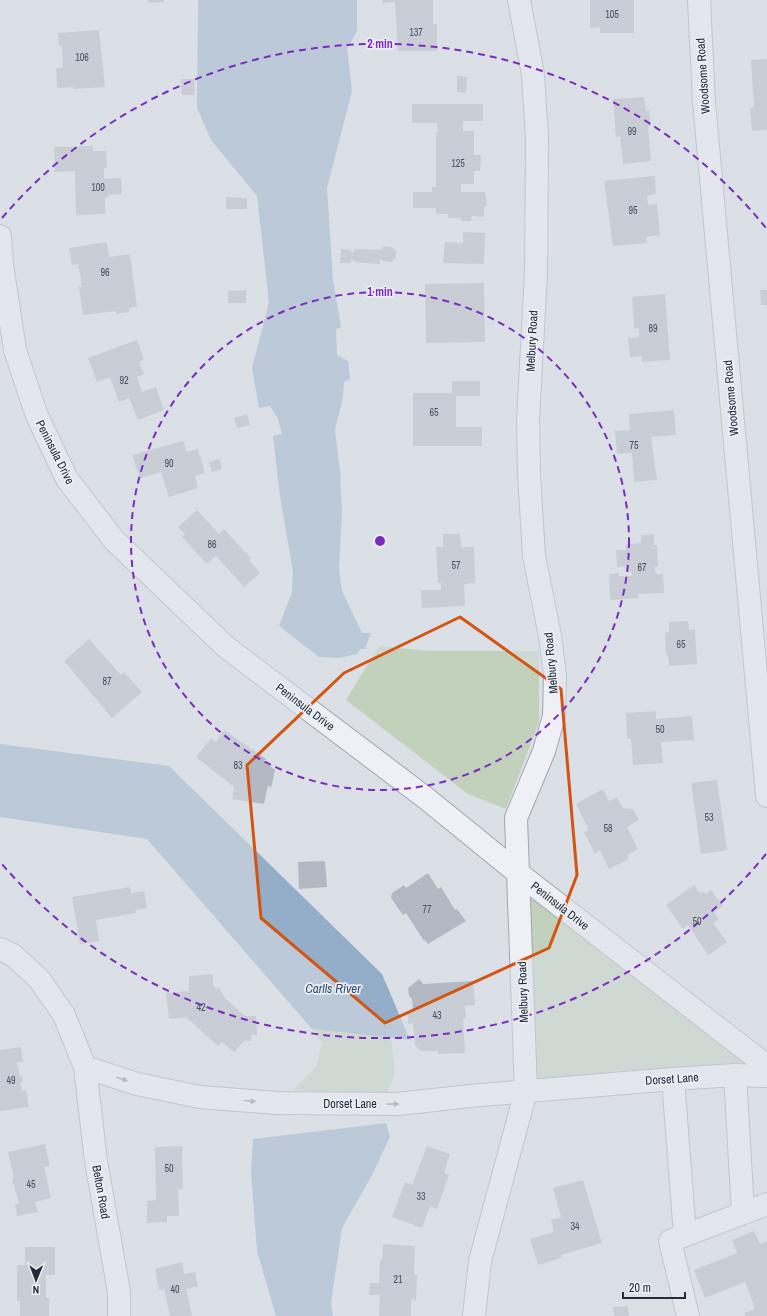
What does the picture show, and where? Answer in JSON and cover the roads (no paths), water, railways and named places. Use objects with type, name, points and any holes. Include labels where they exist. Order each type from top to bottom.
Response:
[{"type":"street","name":"Melbury Road","points":[[474,1316],[480,1261],[526,1091],[516,818],[544,751],[554,716],[555,675],[550,636],[534,556],[529,475],[528,420],[536,273],[537,138],[533,75],[519,0]]},
{"type":"street","name":"Woodsome Road","points":[[699,0],[704,102],[767,796]]},
{"type":"street","name":"Peninsula Drive","points":[[0,242],[15,350],[37,416],[67,479],[114,540],[226,647],[427,799],[518,873],[767,1066]]},
{"type":"street","points":[[0,949],[13,955],[39,979],[64,1016],[85,1067]]},
{"type":"street","name":"Dorset Lane","points":[[85,1067],[137,1084],[200,1097],[277,1103],[398,1104],[526,1091],[673,1079],[735,1075],[767,1076]]},
{"type":"street","name":"Belton Road","points":[[85,1067],[96,1161],[119,1292],[119,1316]]},
{"type":"street","points":[[735,1075],[743,1212]]},
{"type":"street","points":[[673,1079],[685,1235]]},
{"type":"street","points":[[688,1316],[670,1241],[767,1204]]},
{"type":"water","points":[[198,0],[357,0],[357,31],[347,49],[352,91],[327,188],[333,280],[341,327],[336,329],[337,355],[348,361],[350,379],[344,382],[343,397],[335,430],[340,470],[342,513],[339,569],[342,591],[362,633],[371,633],[365,649],[360,649],[357,654],[339,658],[319,657],[279,626],[292,592],[293,572],[280,496],[273,436],[282,434],[278,419],[270,406],[259,408],[252,368],[269,302],[257,196],[211,140],[197,108]]},
{"type":"water","name":"Carlls River","points":[[0,744],[169,766],[382,974],[410,1040],[312,1029],[147,839],[0,817]]},
{"type":"water","points":[[386,1123],[390,1137],[371,1177],[342,1228],[331,1303],[333,1316],[276,1316],[257,1251],[251,1171],[253,1139]]}]
